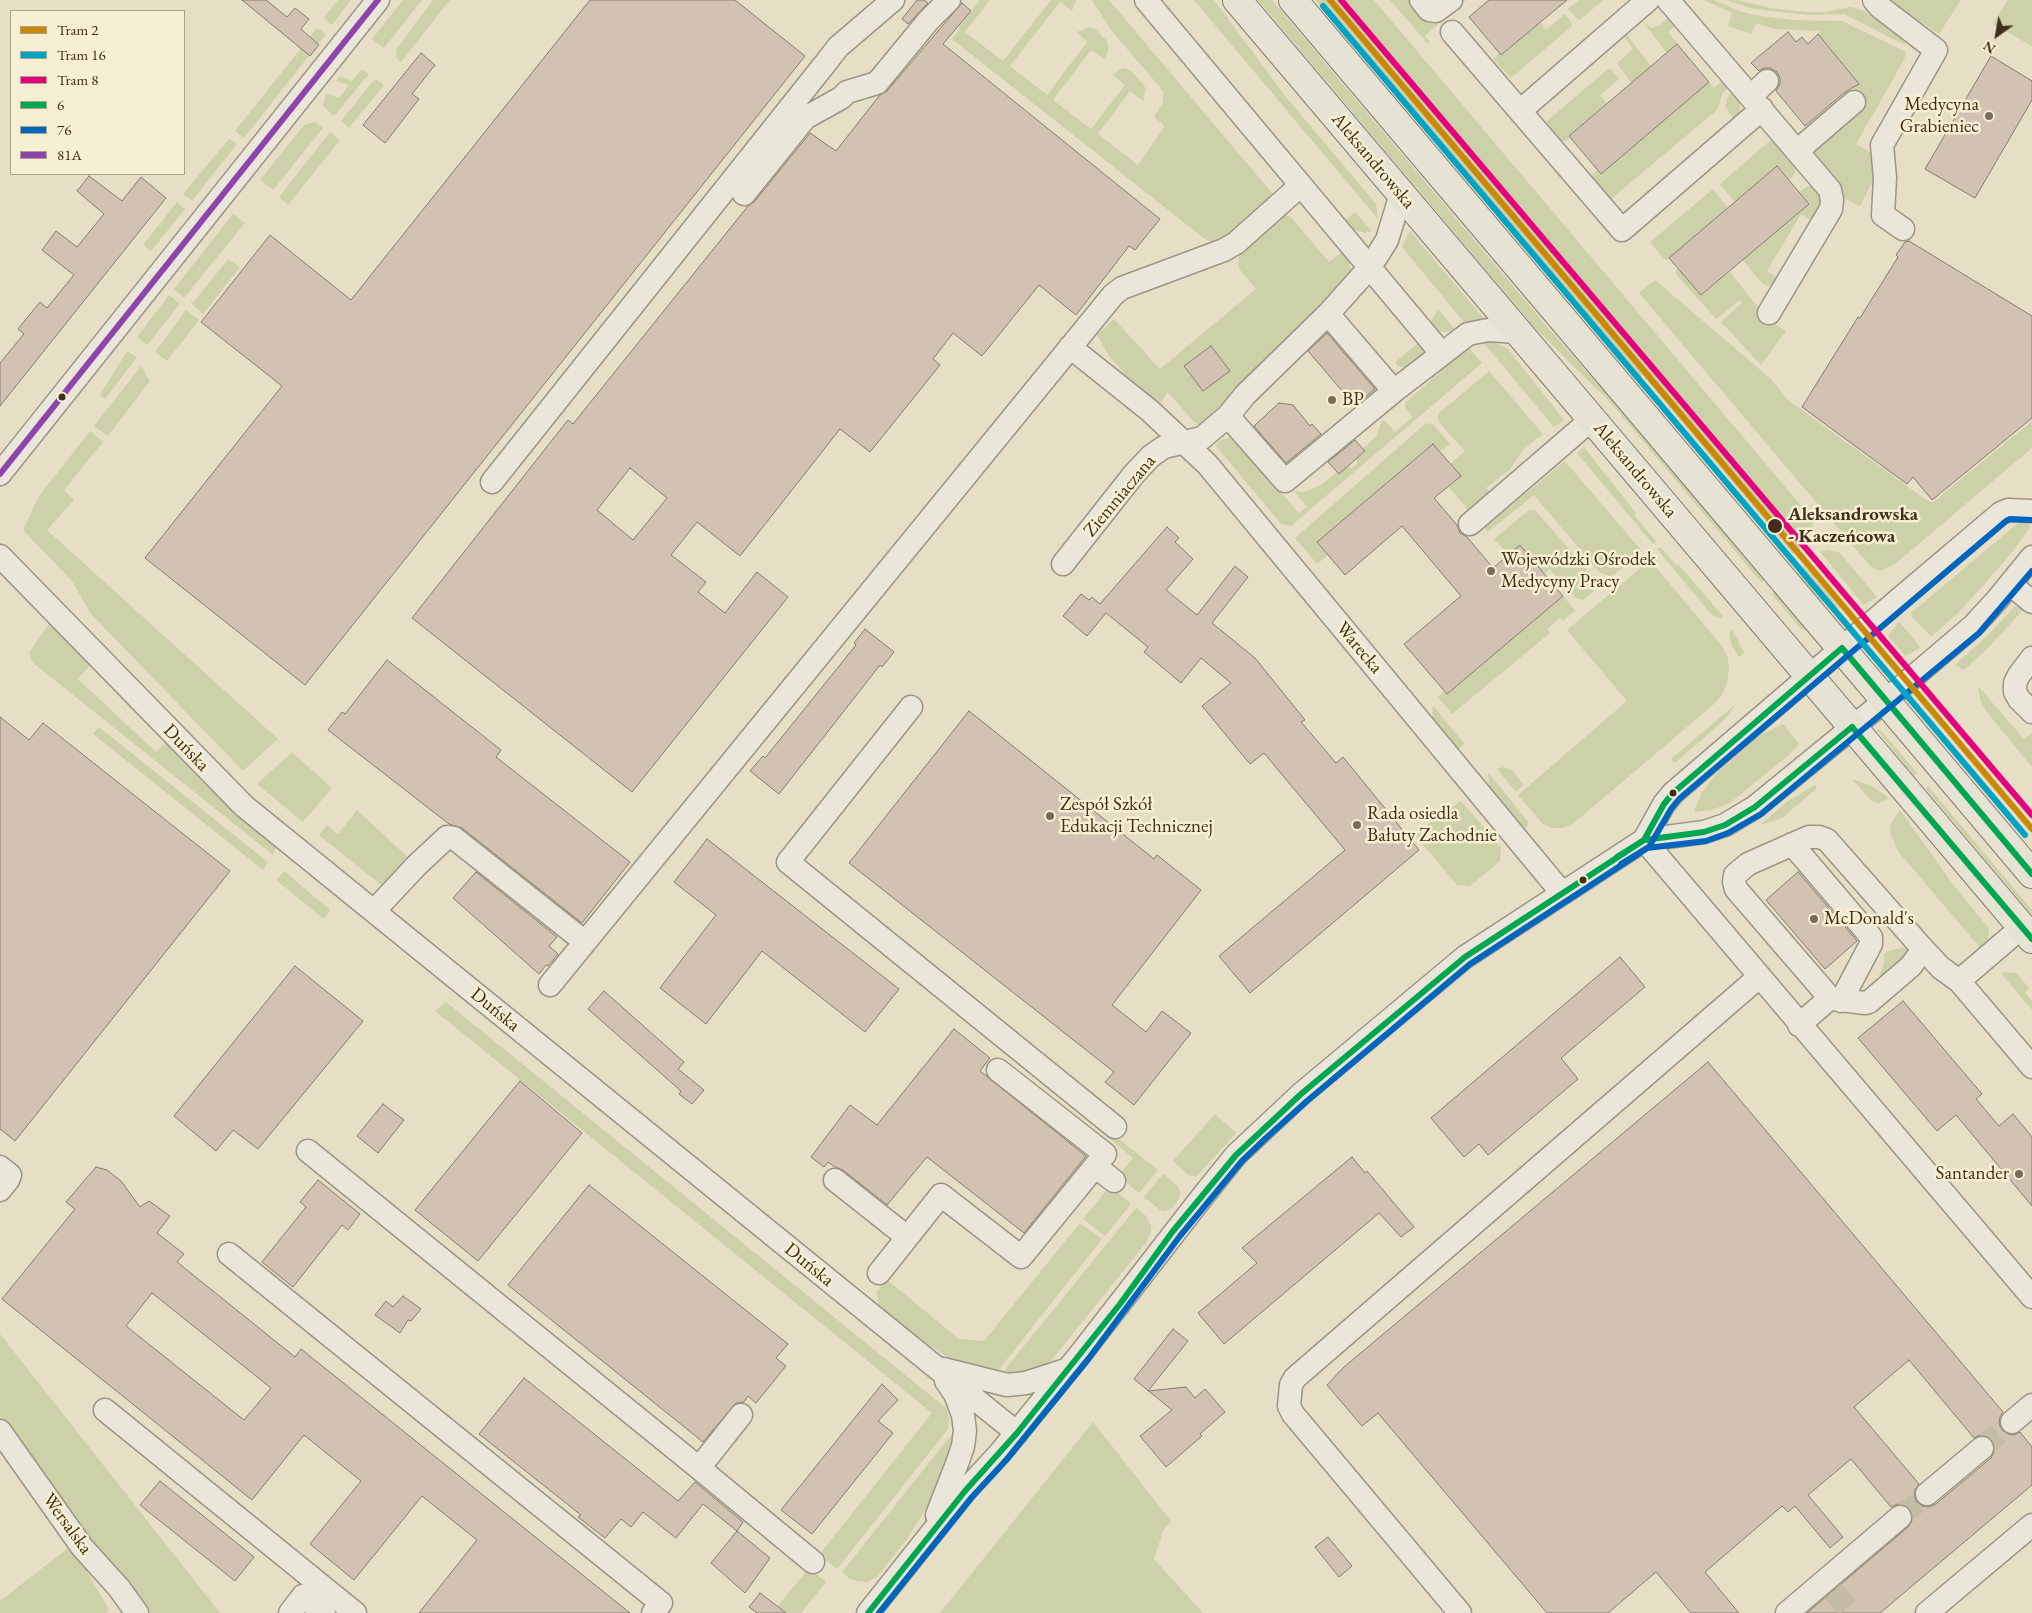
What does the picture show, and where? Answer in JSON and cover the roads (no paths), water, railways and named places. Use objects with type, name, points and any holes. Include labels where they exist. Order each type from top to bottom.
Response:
[{"type":"main road","name":"Aleksandrowska","points":[[1237,0],[2027,933]]},
{"type":"main road","points":[[1293,0],[2032,874]]},
{"type":"street","points":[[0,474],[378,0]]},
{"type":"street","points":[[492,482],[838,47],[893,0]]},
{"type":"street","points":[[744,194],[805,118],[841,98],[847,92],[877,83],[928,21],[948,0]]},
{"type":"street","points":[[1146,0],[1442,354]]},
{"type":"street","points":[[1421,0],[1429,10],[1436,11],[1450,0]]},
{"type":"street","points":[[1520,111],[1648,0]]},
{"type":"street","points":[[1668,0],[1760,95],[1797,151],[1830,190],[1831,210],[1769,314]]},
{"type":"street","points":[[1874,0],[1880,7],[1936,50],[1882,145],[1885,178],[1882,209],[1884,215],[1903,229]]},
{"type":"street","points":[[1452,32],[1622,230],[1760,95]]},
{"type":"street","points":[[1797,151],[1854,102]]},
{"type":"street","points":[[550,985],[1113,295],[1122,288],[1224,250],[1236,243],[1301,185]]},
{"type":"street","name":"Ziemniaczana","points":[[1063,564],[1134,474],[1151,456],[1164,447],[1202,438],[1228,416],[1245,394],[1328,314],[1370,267],[1387,240],[1401,194]]},
{"type":"street","points":[[1328,314],[1394,391]]},
{"type":"street","points":[[1228,416],[1285,480],[1394,391],[1468,334],[1488,330],[1518,332]]},
{"type":"street","name":"Warecka","points":[[1070,347],[1149,410],[1207,464],[1562,893]]},
{"type":"street","points":[[1470,524],[1592,419]]},
{"type":"street","points":[[1644,840],[1673,792],[2001,513],[2015,510],[2032,511]]},
{"type":"street","name":"Duńska","points":[[0,556],[230,793],[1017,1433]]},
{"type":"street","points":[[868,1613],[965,1491],[1017,1433],[1120,1304],[1179,1224],[1236,1156],[1301,1094],[1464,957],[1644,840],[1704,832],[1726,825],[1755,807],[1973,626],[2032,556]]},
{"type":"street","points":[[2010,584],[2032,602]]},
{"type":"street","points":[[2032,658],[2018,674],[2015,683],[2015,692],[2019,699],[2032,712]]},
{"type":"street","points":[[911,708],[788,862],[1115,1126]]},
{"type":"street","points":[[374,911],[417,865],[447,837],[454,838],[584,942]]},
{"type":"street","points":[[1923,949],[1911,966],[1869,1002],[1835,999],[1736,889],[1735,875],[1744,867],[1809,837],[1819,837],[1831,844],[1923,949],[1941,968],[1958,981],[2032,1067]]},
{"type":"street","points":[[1644,840],[1799,1025],[2032,1297]]},
{"type":"street","points":[[1792,844],[1871,937],[1871,944],[1835,999],[1799,1025]]},
{"type":"street","points":[[1958,981],[2027,933]]},
{"type":"street","points":[[1460,1613],[1293,1414],[1289,1406],[1291,1385],[1295,1378],[1759,976]]},
{"type":"street","points":[[879,1273],[941,1195],[1021,1257],[1105,1154],[998,1070]]},
{"type":"street","points":[[308,1151],[813,1562]]},
{"type":"street","points":[[1095,1166],[1114,1182]]},
{"type":"street","points":[[0,1167],[10,1175],[0,1190]]},
{"type":"street","points":[[835,1180],[907,1237]]},
{"type":"street","points":[[229,1254],[663,1610]]},
{"type":"street","points":[[935,1366],[1007,1385],[1026,1383],[1066,1370]]},
{"type":"street","points":[[928,1537],[958,1461],[965,1431],[963,1415],[955,1394],[935,1366]]},
{"type":"street","points":[[2012,1422],[2032,1405]]},
{"type":"street","points":[[105,1410],[355,1613]]},
{"type":"street","points":[[699,1468],[741,1415]]},
{"type":"street","name":"Wersalska","points":[[0,1431],[82,1547],[119,1588],[137,1613]]},
{"type":"street","points":[[1927,1494],[1982,1448]]},
{"type":"street","points":[[1787,1613],[1829,1586],[1900,1517]]},
{"type":"street","points":[[1927,1613],[2032,1525]]},
{"type":"street","points":[[290,1613],[303,1596],[324,1613]]},
{"type":"tunnel","points":[[1982,1448],[2012,1422]]},
{"type":"tunnel","points":[[1900,1517],[1927,1494]]},
{"type":"tunnel","points":[[1833,1591],[1852,1613]]},
{"type":"tram line","name":"2","points":[[1330,0],[2032,829]]},
{"type":"tram line","name":"8","points":[[1341,0],[2032,815]]},
{"type":"tram line","name":"16","points":[[1323,6],[2025,835]]},
{"type":"place","name":"Medycyna Grabieniec","points":[[1989,116]]},
{"type":"place","name":"BP","points":[[1332,400]]},
{"type":"place","name":"Aleksandrowska - Kaczeńcowa","points":[[1775,526]]},
{"type":"place","name":"Wojewódzki Ośrodek Medycyny Pracy","points":[[1491,571]]},
{"type":"place","name":"Zespół Szkół Edukacji Technicznej","points":[[1050,816]]},
{"type":"place","name":"Rada osiedla Bałuty Zachodnie","points":[[1357,825]]},
{"type":"place","name":"McDonald's","points":[[1814,919]]},
{"type":"place","name":"Santander","points":[[2019,1174]]}]
